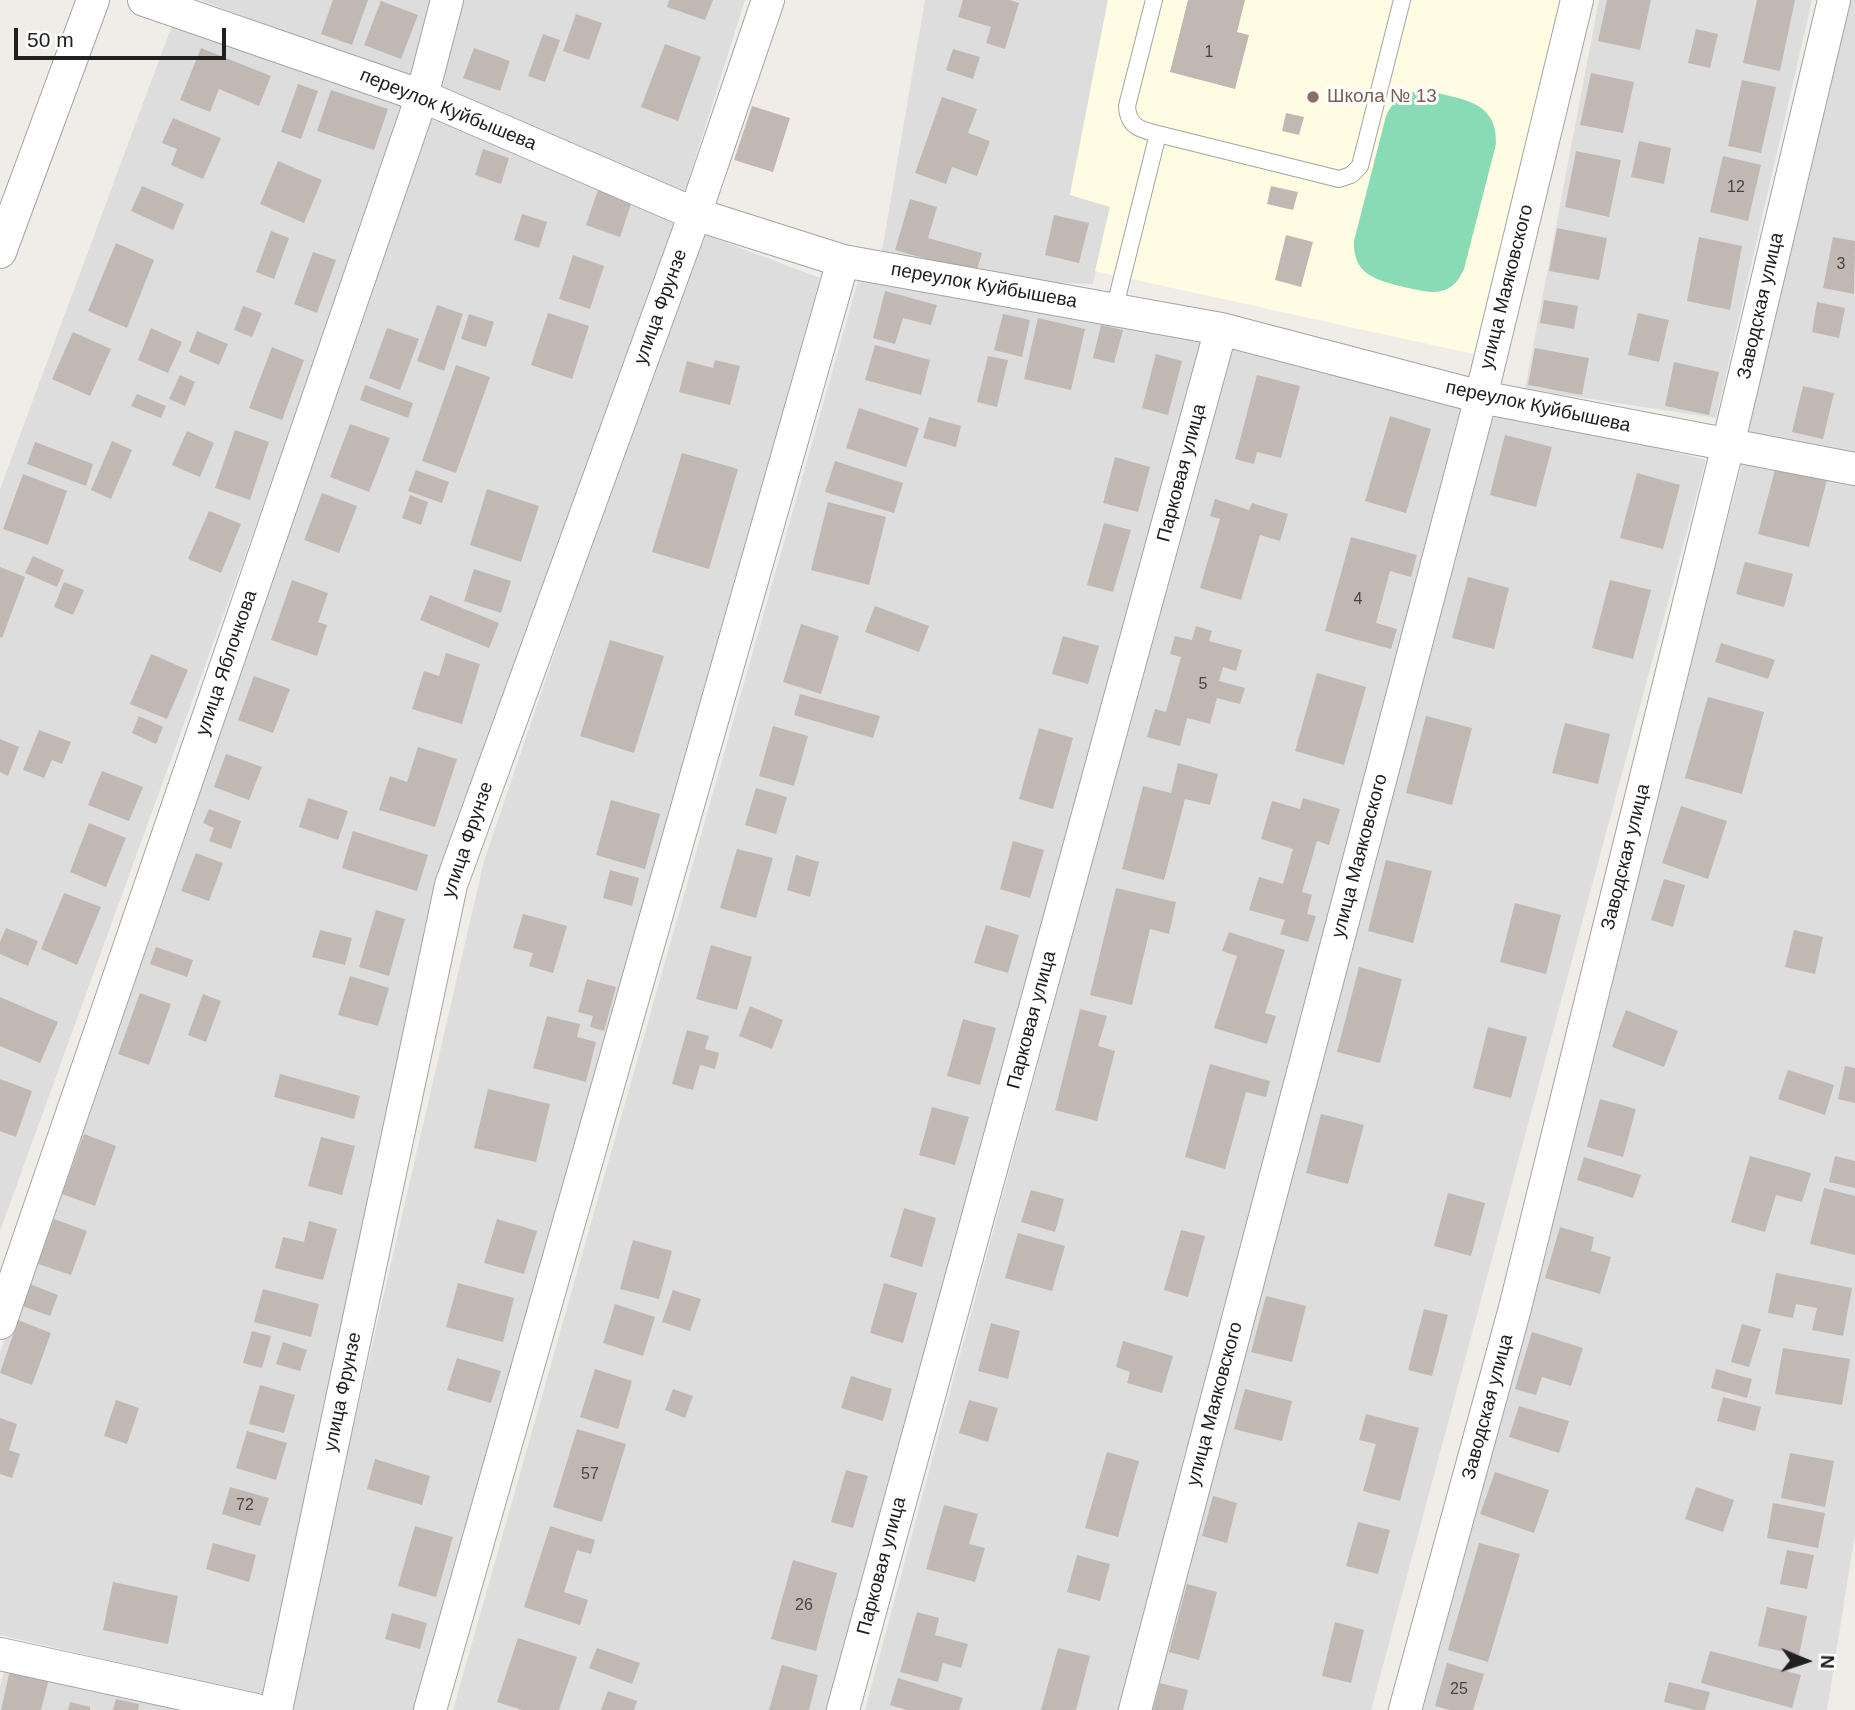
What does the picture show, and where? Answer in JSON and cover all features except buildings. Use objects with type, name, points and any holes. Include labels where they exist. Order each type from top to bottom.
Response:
[{"type":"street","points":[[0,252],[93,0]]},
{"type":"street","name":"переулок Куйбышева","points":[[144,0],[422,96],[695,214],[843,261],[1221,329],[1480,397],[1855,469]]},
{"type":"street","name":"улица Яблочкова","points":[[0,1324],[422,96],[447,0]]},
{"type":"street","name":"улица Фрунзе","points":[[276,1710],[450,885],[695,214],[768,0]]},
{"type":"street","name":"улица Маяковского","points":[[1135,1710],[1480,397],[1577,0]]},
{"type":"street","name":"Заводская улица","points":[[1405,1710],[1515,1308],[1728,445],[1834,0]]},
{"type":"street","points":[[430,1710],[843,261]]},
{"type":"street","name":"Парковая улица","points":[[843,1710],[1221,329]]},
{"type":"street","points":[[1,1658],[256,1710]]},
{"type":"lane","points":[[1154,0],[1127,106],[1129,118],[1135,127],[1339,179],[1351,175],[1360,166],[1402,0]]},
{"type":"lane","points":[[1114,310],[1158,134]]},
{"type":"shaded area","points":[[201,0],[439,0],[416,83]]},
{"type":"shaded area","points":[[458,0],[745,0],[684,194],[435,91]]},
{"type":"shaded area","points":[[925,0],[1108,0],[1070,194],[1110,206],[1093,284],[982,281],[882,251]]},
{"type":"shaded area","name":"Школа № 13","points":[[1108,0],[1561,0],[1478,355],[1095,271],[1110,207],[1070,195]]},
{"type":"shaded area","points":[[1599,0],[1812,0],[1716,418],[1525,389]]},
{"type":"shaded area","points":[[1847,0],[1855,0],[1855,455],[1746,431]]},
{"type":"shaded area","points":[[174,20],[409,103],[0,1231],[0,489]]},
{"type":"shaded area","points":[[428,110],[682,215],[437,879],[262,1696],[0,1635],[0,1353]]},
{"type":"shaded area","points":[[698,232],[820,278],[421,1710],[290,1710],[294,1683],[484,861]]},
{"type":"shaded area","points":[[860,274],[1206,337],[827,1710],[453,1710]]},
{"type":"shaded area","points":[[1231,342],[1467,405],[1118,1710],[865,1710]]},
{"type":"shaded area","points":[[1492,407],[1706,460],[1371,1710],[1145,1710]]},
{"type":"shaded area","points":[[1744,456],[1855,479],[1855,1534],[1827,1710],[1410,1710],[1520,1310]]},
{"type":"shaded area","points":[[7,1660],[201,1710],[0,1710],[0,1687]]},
{"type":"green space","points":[[1424,90],[1474,104],[1490,118],[1495,129],[1496,144],[1464,269],[1453,285],[1439,292],[1394,284],[1368,274],[1357,262],[1354,241],[1386,116],[1401,97]]},
{"type":"place","name":"Школа № 13","points":[[1313,97]]}]
